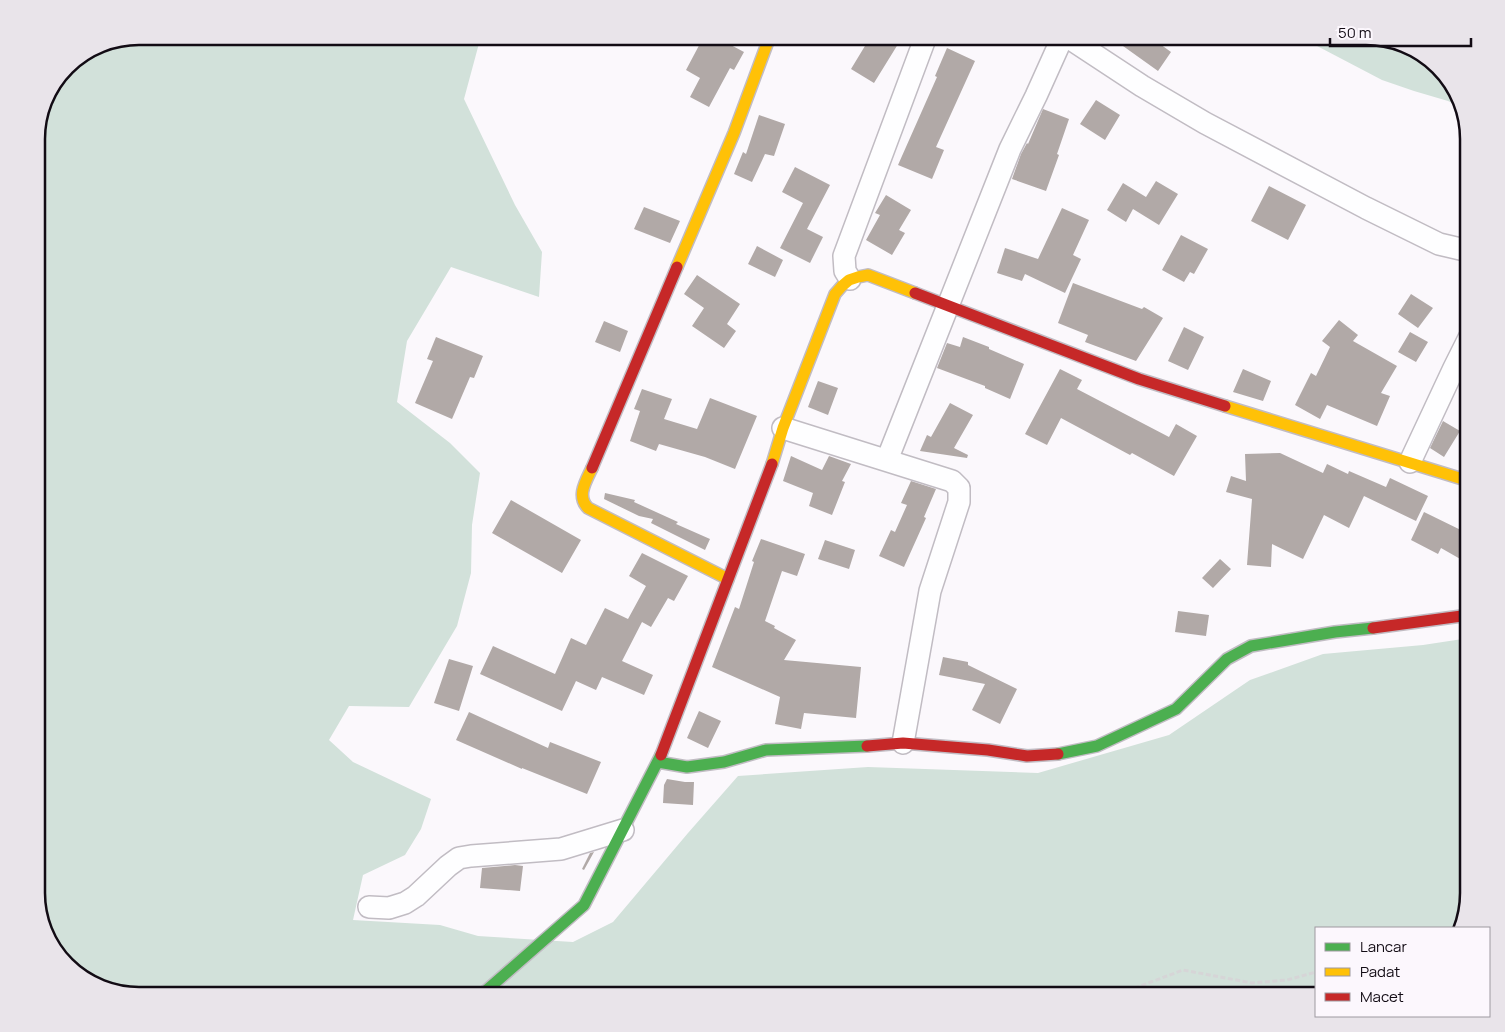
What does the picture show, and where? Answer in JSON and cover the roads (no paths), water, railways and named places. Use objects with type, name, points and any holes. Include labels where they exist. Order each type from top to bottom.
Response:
[{"type":"street","points":[[728,579],[588,508],[583,504],[581,496],[734,133],[766,45]]},
{"type":"street","points":[[850,279],[845,271],[844,256],[923,45]]},
{"type":"street","points":[[887,460],[1010,149],[1060,45]]},
{"type":"street","points":[[1078,45],[1204,123],[1366,208],[1440,244],[1460,249]]},
{"type":"street","points":[[490,987],[584,904],[658,762],[768,477],[783,428],[836,294],[840,287],[850,279],[868,274],[1138,379],[1460,478]]},
{"type":"street","points":[[1410,462],[1460,356]]},
{"type":"street","points":[[783,428],[952,480],[959,488],[959,502],[930,591],[903,743]]},
{"type":"street","points":[[658,762],[687,767],[724,762],[766,750],[857,747],[903,743],[988,750],[1027,756],[1064,754],[1097,746],[1176,708],[1227,659],[1251,646],[1335,632],[1460,616]]},
{"type":"street","points":[[369,907],[389,908],[405,903],[416,896],[459,858],[561,849],[623,830]]}]
